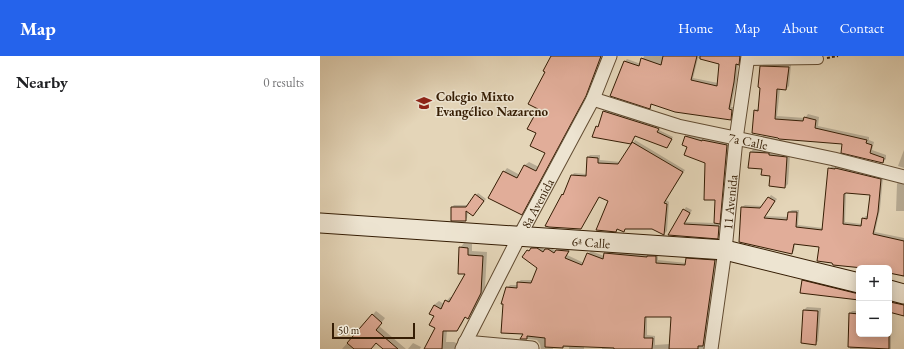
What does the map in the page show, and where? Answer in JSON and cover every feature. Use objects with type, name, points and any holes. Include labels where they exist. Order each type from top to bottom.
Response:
[{"type":"main road","name":"6ª Calle","points":[[320,224],[519,238],[725,250],[856,282]]},
{"type":"main road","points":[[892,291],[904,294]]},
{"type":"street","name":"8a Avenida","points":[[463,346],[593,99],[610,56]]},
{"type":"street","points":[[748,58],[818,59]]},
{"type":"street","name":"11 Avenida","points":[[711,349],[725,250],[736,139],[748,58]]},
{"type":"street","name":"7a Calle","points":[[593,99],[678,126],[834,159],[904,177]]},
{"type":"street","points":[[463,346],[532,348]]},
{"type":"building","points":[[551,56],[601,56],[586,96],[522,215],[488,198],[503,171],[517,178],[524,165],[536,171],[545,153],[530,146],[536,133],[527,129],[538,109],[528,104],[545,72],[543,71]]},
{"type":"building","points":[[663,56],[697,56],[691,80],[717,86],[719,64],[700,59],[700,56],[740,56],[739,65],[736,64],[729,109],[732,110],[731,120],[675,112],[651,104],[650,109],[610,96],[624,61],[639,66],[641,58],[661,65]]},
{"type":"building","points":[[760,66],[789,67],[786,90],[777,89],[775,119],[803,121],[804,117],[816,120],[815,128],[867,140],[866,143],[872,145],[870,153],[884,158],[883,163],[841,153],[842,144],[779,139],[752,133],[754,110],[758,111]]},
{"type":"building","points":[[603,111],[657,128],[659,129],[657,132],[672,139],[667,148],[635,136],[632,142],[683,172],[664,203],[667,204],[664,235],[652,229],[625,229],[624,232],[617,229],[616,232],[596,230],[608,201],[599,197],[581,229],[545,226],[562,194],[563,195],[571,175],[586,176],[587,157],[598,158],[598,163],[618,164],[631,144],[592,137],[596,126],[598,127]]},
{"type":"building","points":[[685,136],[702,141],[727,145],[720,224],[714,223],[715,200],[704,200],[705,163],[684,155],[687,147],[682,145]]},
{"type":"building","points":[[750,152],[769,153],[769,155],[787,157],[785,188],[769,186],[770,176],[761,175],[762,169],[748,168]]},
{"type":"building","points":[[828,168],[835,168],[881,179],[878,212],[873,234],[904,241],[904,276],[892,274],[892,265],[856,265],[856,267],[833,265],[832,263],[817,261],[819,247],[794,244],[792,254],[739,242],[741,207],[760,208],[768,197],[775,201],[764,218],[787,220],[788,212],[797,212],[796,227],[822,230]],"holes":[[[844,194],[870,195],[867,219],[862,218],[861,226],[843,224]]]},
{"type":"building","points":[[475,194],[484,201],[473,216],[466,211],[466,221],[451,221],[451,207],[466,207]]},
{"type":"building","points":[[683,209],[690,213],[684,224],[719,226],[718,239],[668,235]]},
{"type":"building","points":[[459,247],[468,248],[468,255],[483,256],[481,293],[468,319],[465,317],[457,331],[443,331],[442,349],[424,349],[435,328],[429,325],[434,316],[429,314],[434,305],[441,309],[445,300],[449,302],[465,274],[458,274]]},
{"type":"building","points":[[531,248],[537,248],[543,252],[545,249],[548,249],[554,253],[556,250],[569,251],[565,258],[582,265],[587,253],[603,259],[604,253],[647,257],[656,256],[656,263],[685,265],[686,258],[715,260],[703,346],[698,346],[698,349],[669,349],[671,317],[645,317],[644,338],[653,338],[652,349],[614,349],[563,346],[563,348],[545,347],[545,338],[527,336],[527,339],[520,339],[523,334],[501,333],[503,304],[501,304],[506,287],[517,288],[517,282],[531,283],[537,268],[522,257],[527,250],[529,251]]},
{"type":"building","points":[[802,280],[856,293],[856,300],[800,293]]},
{"type":"building","points":[[892,302],[904,305],[904,316],[892,313]]},
{"type":"building","points":[[803,310],[818,311],[816,345],[801,343]]},
{"type":"building","points":[[849,313],[856,314],[856,337],[889,337],[889,349],[848,347]]},
{"type":"building","points":[[372,314],[382,323],[376,330],[398,349],[383,349],[376,343],[371,349],[354,349],[347,343]]},
{"type":"place","name":"Colegio Mixto Evangélico Nazareno","points":[[424,103]]}]
